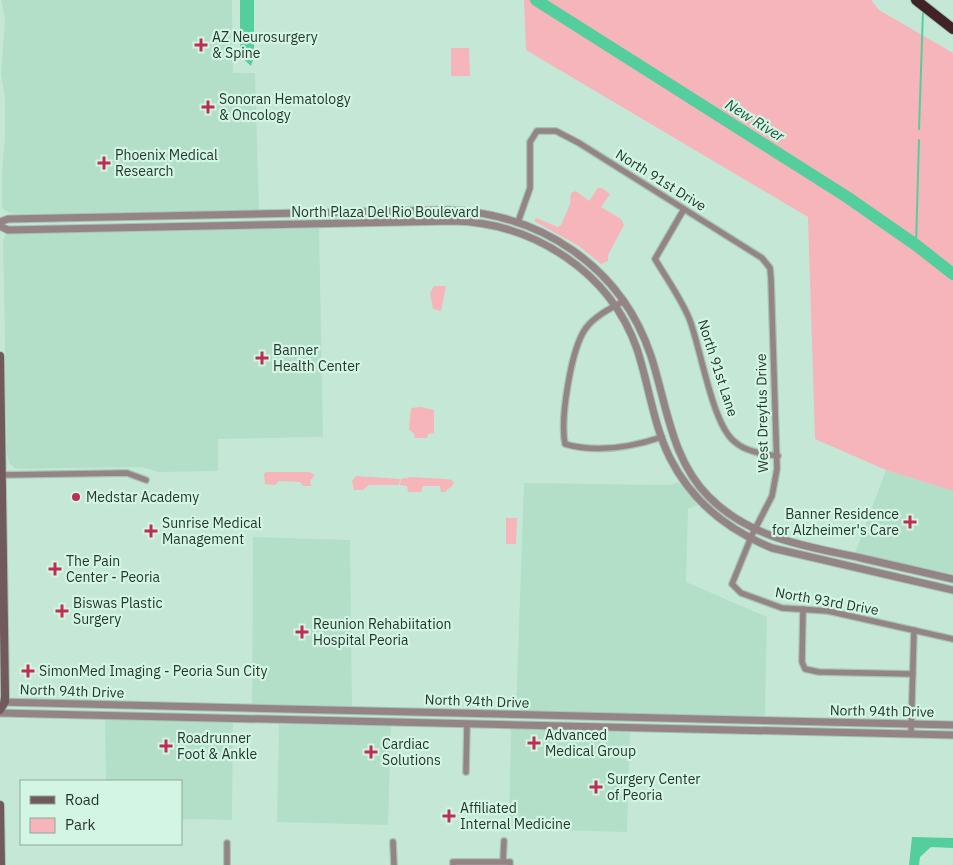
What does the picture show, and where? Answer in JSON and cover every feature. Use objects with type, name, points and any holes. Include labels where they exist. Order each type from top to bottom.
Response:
[{"type":"highway","points":[[916,0],[953,29]]},
{"type":"main road","points":[[0,356],[3,626],[3,702],[0,711]]},
{"type":"main road","points":[[0,616],[3,626]]},
{"type":"main road","points":[[0,805],[1,865]]},
{"type":"street","name":"North 91st Drive","points":[[518,222],[530,188],[530,142],[537,131],[556,131],[762,258],[767,263]]},
{"type":"street","name":"North Plaza Del Rio Boulevard","points":[[953,579],[788,543],[755,530],[721,508],[698,484],[673,440],[650,356],[636,320],[624,301],[597,269],[567,245],[546,233],[518,222],[483,213],[448,210],[8,219],[0,224],[8,230],[369,223],[482,223],[523,234],[562,254],[593,280],[615,306],[637,350],[662,437],[670,457],[690,490],[722,522],[750,539],[794,555],[953,590]]},
{"type":"street","name":"North 91st Lane","points":[[684,210],[655,259],[688,316],[697,339],[719,419],[727,433],[734,442],[745,448],[778,456]]},
{"type":"street","points":[[369,212],[369,223]]},
{"type":"street","points":[[308,213],[308,224]]},
{"type":"street","points":[[482,223],[483,213]]},
{"type":"street","points":[[241,214],[241,225]]},
{"type":"street","points":[[176,215],[176,226]]},
{"type":"street","points":[[80,228],[81,217]]},
{"type":"street","points":[[562,254],[567,245]]},
{"type":"street","name":"West Dreyfus Drive","points":[[732,584],[750,539],[772,496],[778,456],[771,279],[767,263]]},
{"type":"street","points":[[624,301],[591,322],[582,336],[565,397],[565,444],[574,446],[622,447],[633,446],[662,437]]},
{"type":"street","points":[[1,475],[127,473],[146,480]]},
{"type":"street","points":[[690,490],[698,484]]},
{"type":"street","name":"North 93rd Drive","points":[[732,584],[741,593],[782,608],[828,611],[953,639]]},
{"type":"street","points":[[803,609],[802,662],[805,669],[819,672],[913,674]]},
{"type":"street","points":[[911,734],[914,630]]},
{"type":"street","name":"North 94th Drive","points":[[3,702],[953,725]]},
{"type":"street","points":[[53,703],[53,713]]},
{"type":"street","points":[[93,704],[93,714]]},
{"type":"street","points":[[234,707],[234,718]]},
{"type":"street","points":[[278,709],[278,719]]},
{"type":"street","name":"North 94th Drive","points":[[0,711],[953,736]]},
{"type":"street","points":[[412,712],[412,722]]},
{"type":"street","points":[[466,772],[468,713]]},
{"type":"street","points":[[752,720],[752,731]]},
{"type":"street","points":[[503,862],[504,841]]},
{"type":"street","points":[[393,842],[394,865]]},
{"type":"street","points":[[226,843],[227,865]]},
{"type":"street","points":[[453,865],[453,862],[510,863]]},
{"type":"shaded area","points":[[1,0],[232,0],[233,73],[255,73],[259,210],[14,214],[5,211],[2,207],[2,171],[5,137],[5,99],[1,74],[5,19]]},
{"type":"shaded area","points":[[240,0],[254,0],[254,57],[251,66],[240,56]]},
{"type":"shaded area","points":[[319,228],[323,437],[218,439],[218,471],[158,472],[142,467],[16,469],[9,463],[7,453],[3,240],[6,234]]},
{"type":"shaded area","name":"Banner Residence for Alzheimer's Care","points":[[886,470],[953,491],[953,574],[855,553]]},
{"type":"shaded area","points":[[678,482],[698,505],[688,509],[686,582],[767,617],[765,716],[516,711],[524,483],[671,485]]},
{"type":"shaded area","name":"Reunion Rehabiitation Hospital Peoria","points":[[253,537],[350,540],[352,706],[252,704]]},
{"type":"shaded area","points":[[105,719],[233,722],[232,820],[182,819],[182,780],[106,780]]},
{"type":"shaded area","points":[[279,724],[391,726],[388,825],[277,822]]},
{"type":"shaded area","points":[[511,729],[630,732],[627,832],[509,829]]},
{"type":"shaded area","points":[[912,837],[953,838],[953,848],[931,847],[920,857],[919,865],[909,865]]},
{"type":"green space","points":[[524,0],[871,0],[879,10],[953,53],[953,491],[886,470],[815,439],[808,217],[526,50]]},
{"type":"green space","points":[[451,48],[469,48],[470,76],[451,76]]},
{"type":"green space","points":[[598,188],[602,188],[610,194],[601,207],[621,219],[624,225],[608,255],[608,261],[601,264],[579,246],[534,221],[536,218],[558,227],[561,225],[570,204],[571,193],[576,191],[589,201]]},
{"type":"green space","points":[[434,286],[446,286],[441,311],[433,309],[430,293]]},
{"type":"green space","points":[[421,407],[434,410],[434,433],[428,434],[427,438],[415,438],[414,433],[409,430],[411,408]]},
{"type":"green space","points":[[266,472],[309,472],[315,475],[310,481],[311,486],[303,486],[300,482],[279,481],[275,485],[265,484],[264,474]]},
{"type":"green space","points":[[356,476],[400,479],[399,485],[369,485],[363,490],[354,490],[352,481]]},
{"type":"green space","points":[[411,477],[446,479],[452,480],[454,484],[445,492],[441,492],[440,486],[423,486],[421,492],[408,492],[407,486],[400,485],[401,479]]},
{"type":"green space","points":[[506,518],[517,518],[516,544],[506,544]]},
{"type":"waterway","name":"New River","points":[[536,0],[847,197],[916,245],[953,274]]},
{"type":"waterway","points":[[919,129],[923,11]]},
{"type":"waterway","points":[[916,245],[919,140]]},
{"type":"place","name":"AZ Neurosurgery & Spine","points":[[201,45]]},
{"type":"place","name":"Sonoran Hematology & Oncology","points":[[208,107]]},
{"type":"place","name":"Phoenix Medical Research","points":[[104,163]]},
{"type":"place","name":"Banner Health Center","points":[[262,358]]},
{"type":"place","name":"Medstar Academy","points":[[76,497]]},
{"type":"place","name":"Banner Residence for Alzheimer's Care","points":[[910,522]]},
{"type":"place","name":"Sunrise Medical Management","points":[[151,531]]},
{"type":"place","name":"The Pain Center - Peoria","points":[[55,569]]},
{"type":"place","name":"Biswas Plastic Surgery","points":[[62,611]]},
{"type":"place","name":"Reunion Rehabiitation Hospital Peoria","points":[[302,632]]},
{"type":"place","name":"SimonMed Imaging - Peoria Sun City","points":[[28,671]]},
{"type":"place","name":"Advanced Medical Group","points":[[534,743]]},
{"type":"place","name":"Roadrunner Foot & Ankle","points":[[166,746]]},
{"type":"place","name":"Cardiac Solutions","points":[[371,752]]},
{"type":"place","name":"Surgery Center of Peoria","points":[[596,787]]},
{"type":"place","name":"Affiliated Internal Medicine","points":[[449,816]]}]
